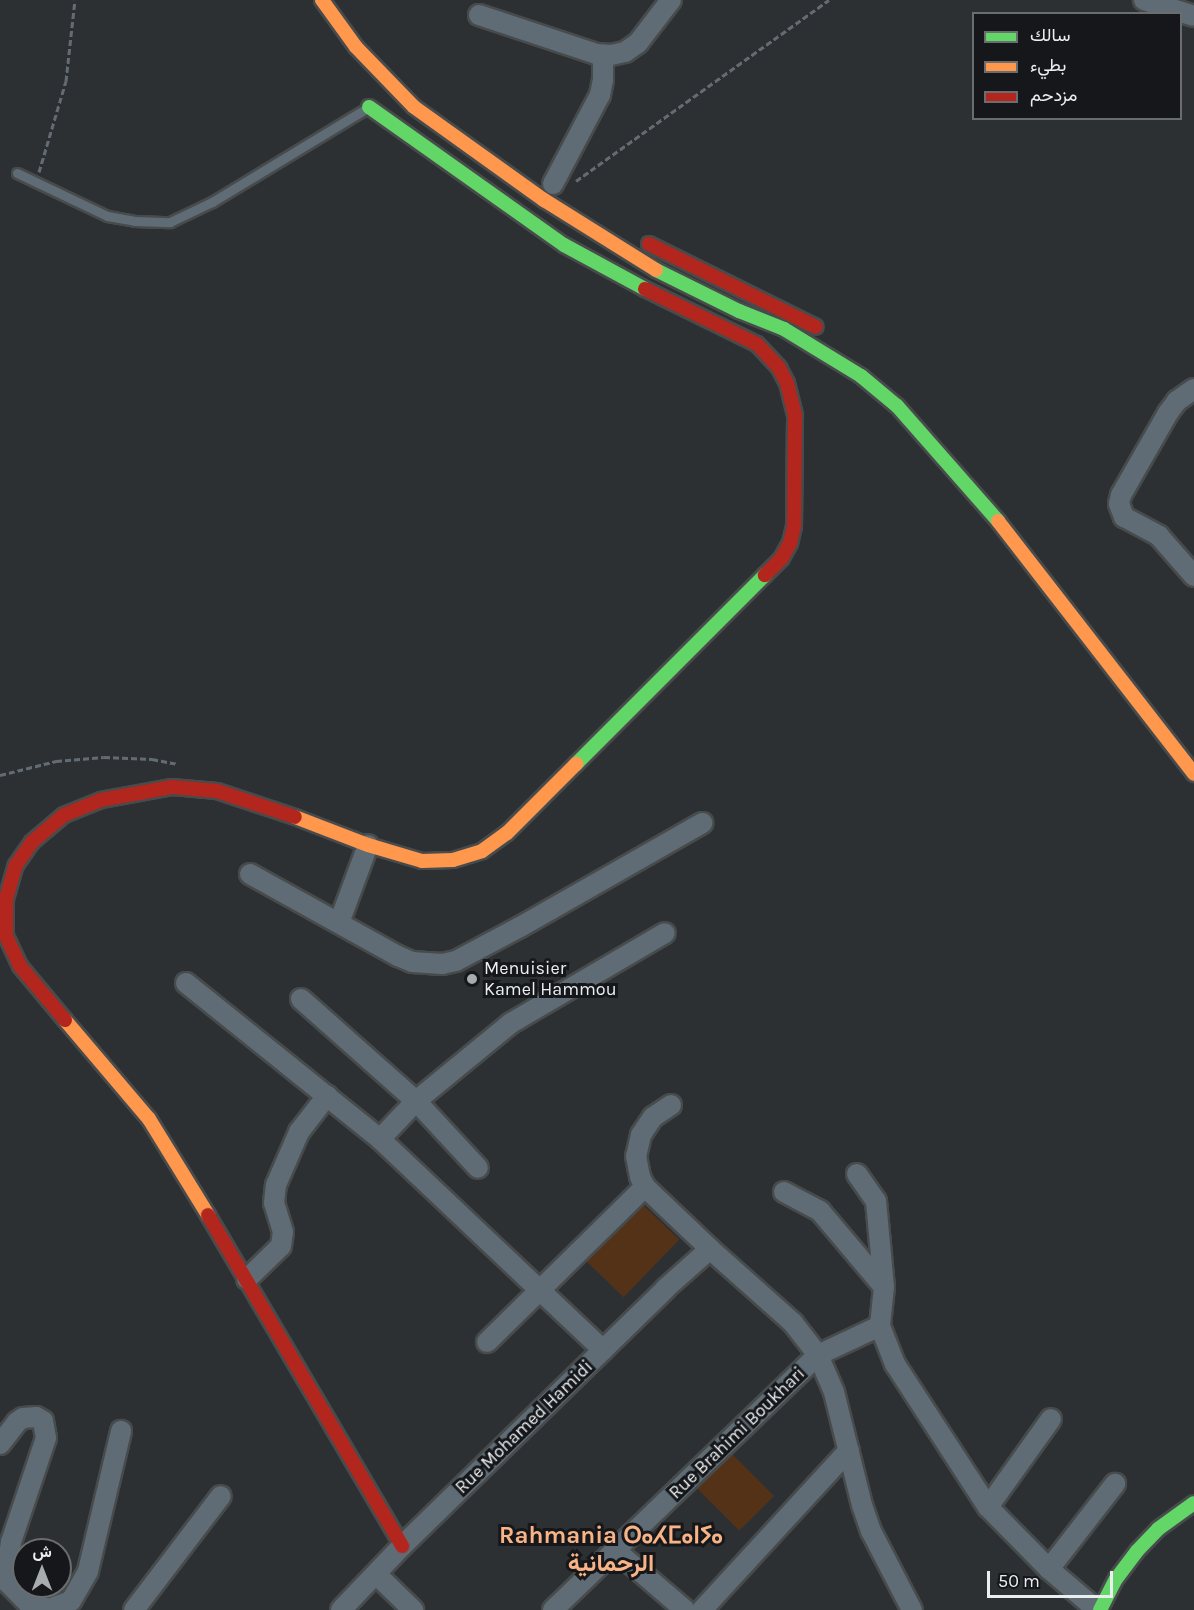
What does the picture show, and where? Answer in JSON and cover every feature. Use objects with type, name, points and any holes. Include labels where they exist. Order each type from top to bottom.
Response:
[{"type":"street","points":[[322,0],[374,68],[436,124],[544,200],[619,249],[708,296],[776,342],[795,417],[794,526],[790,543],[781,559],[495,843],[468,857],[437,862],[407,858],[277,810],[217,791],[172,787],[101,800],[64,815],[32,842],[16,865],[6,899],[6,936],[20,966],[149,1119],[247,1279],[402,1546]]},
{"type":"street","points":[[479,15],[603,55],[618,54],[632,48],[671,0]]},
{"type":"street","points":[[1144,0],[1182,12]]},
{"type":"street","points":[[380,51],[399,71]]},
{"type":"street","points":[[553,184],[600,95],[603,80],[603,55]]},
{"type":"street","points":[[369,107],[564,245],[647,291],[743,335],[776,342],[842,363],[897,406],[953,467],[1011,537],[1194,774]]},
{"type":"street","points":[[637,237],[665,254],[793,313],[830,335]]},
{"type":"street","points":[[776,342],[793,313]]},
{"type":"street","points":[[1194,388],[1168,413],[1121,495],[1119,504],[1124,517],[1159,536],[1194,576]]},
{"type":"street","points":[[250,874],[412,962],[442,964],[456,961],[702,823]]},
{"type":"street","points":[[339,923],[368,845]]},
{"type":"street","points":[[380,1139],[416,1101],[511,1023],[664,933]]},
{"type":"street","points":[[186,983],[380,1139],[603,1350]]},
{"type":"street","points":[[302,999],[416,1101],[478,1168]]},
{"type":"street","points":[[247,1279],[281,1246],[283,1232],[274,1203],[276,1185],[299,1132],[327,1096]]},
{"type":"street","points":[[671,1105],[653,1117],[640,1135],[636,1156],[645,1187],[793,1323],[818,1355],[834,1392],[862,1505],[872,1531],[912,1610]]},
{"type":"street","points":[[857,1174],[876,1201],[884,1287],[880,1326],[895,1364],[987,1508],[1049,1569],[1099,1610],[1116,1580],[1137,1551],[1158,1529],[1194,1503]]},
{"type":"street","points":[[487,1342],[645,1187]]},
{"type":"street","points":[[784,1192],[820,1211],[884,1287]]},
{"type":"street","name":"Rue Mohamed Hamidi","points":[[341,1610],[402,1546],[666,1288],[710,1249]]},
{"type":"street","name":"Rue Brahimi Boukhari","points":[[553,1610],[818,1355],[880,1326]]},
{"type":"street","points":[[0,1444],[16,1422],[23,1418],[36,1417],[43,1421],[46,1438],[4,1562],[5,1580],[28,1603],[50,1609],[70,1601],[88,1570],[121,1431]]},
{"type":"street","points":[[987,1508],[1051,1419]]},
{"type":"street","points":[[702,1610],[849,1450]]},
{"type":"street","points":[[1049,1569],[1115,1484]]},
{"type":"street","points":[[134,1610],[221,1496]]},
{"type":"street","points":[[615,1550],[686,1610]]},
{"type":"street","points":[[376,1574],[413,1610]]},
{"type":"lane","points":[[16,173],[107,216],[134,221],[170,222],[212,201],[369,107]]},
{"type":"path","points":[[36,182],[54,129],[66,81],[75,0]]},
{"type":"path","points":[[553,184],[829,0]]},
{"type":"path","points":[[0,775],[56,761],[104,757],[152,759],[180,765]]},
{"type":"shaded area","points":[[636,1198],[679,1240],[624,1297],[580,1256]]},
{"type":"shaded area","points":[[728,1450],[774,1496],[739,1531],[693,1485]]},
{"type":"traffic: fast","points":[[369,107],[564,245],[645,289]]},
{"type":"traffic: fast","points":[[656,270],[739,311],[784,329],[861,376],[897,406],[998,521]]},
{"type":"traffic: fast","points":[[576,764],[765,575]]},
{"type":"traffic: fast","points":[[1100,1610],[1116,1579],[1137,1551],[1158,1529],[1194,1503]]},
{"type":"traffic: slow","points":[[322,0],[356,47],[414,107],[544,200],[656,270]]},
{"type":"traffic: slow","points":[[998,521],[1194,774]]},
{"type":"traffic: slow","points":[[295,817],[368,845],[422,861],[453,860],[482,851],[507,833],[576,764]]},
{"type":"traffic: slow","points":[[65,1020],[149,1119],[208,1215]]},
{"type":"traffic: jam","points":[[649,244],[816,327]]},
{"type":"traffic: jam","points":[[645,289],[757,344],[779,368],[787,383],[795,416],[794,526],[790,543],[781,559],[765,575]]},
{"type":"traffic: jam","points":[[65,1020],[20,966],[6,936],[6,899],[16,865],[32,842],[64,815],[101,800],[172,787],[217,791],[295,817]]},
{"type":"traffic: jam","points":[[208,1215],[402,1546]]},
{"type":"place","name":"Menuisier Kamel Hammou","points":[[472,979]]},
{"type":"district","name":"Rahmania ⵔⴰⵃⵎⴰⵏⵢⴰ الرحمانية","points":[[611,1550]]}]
